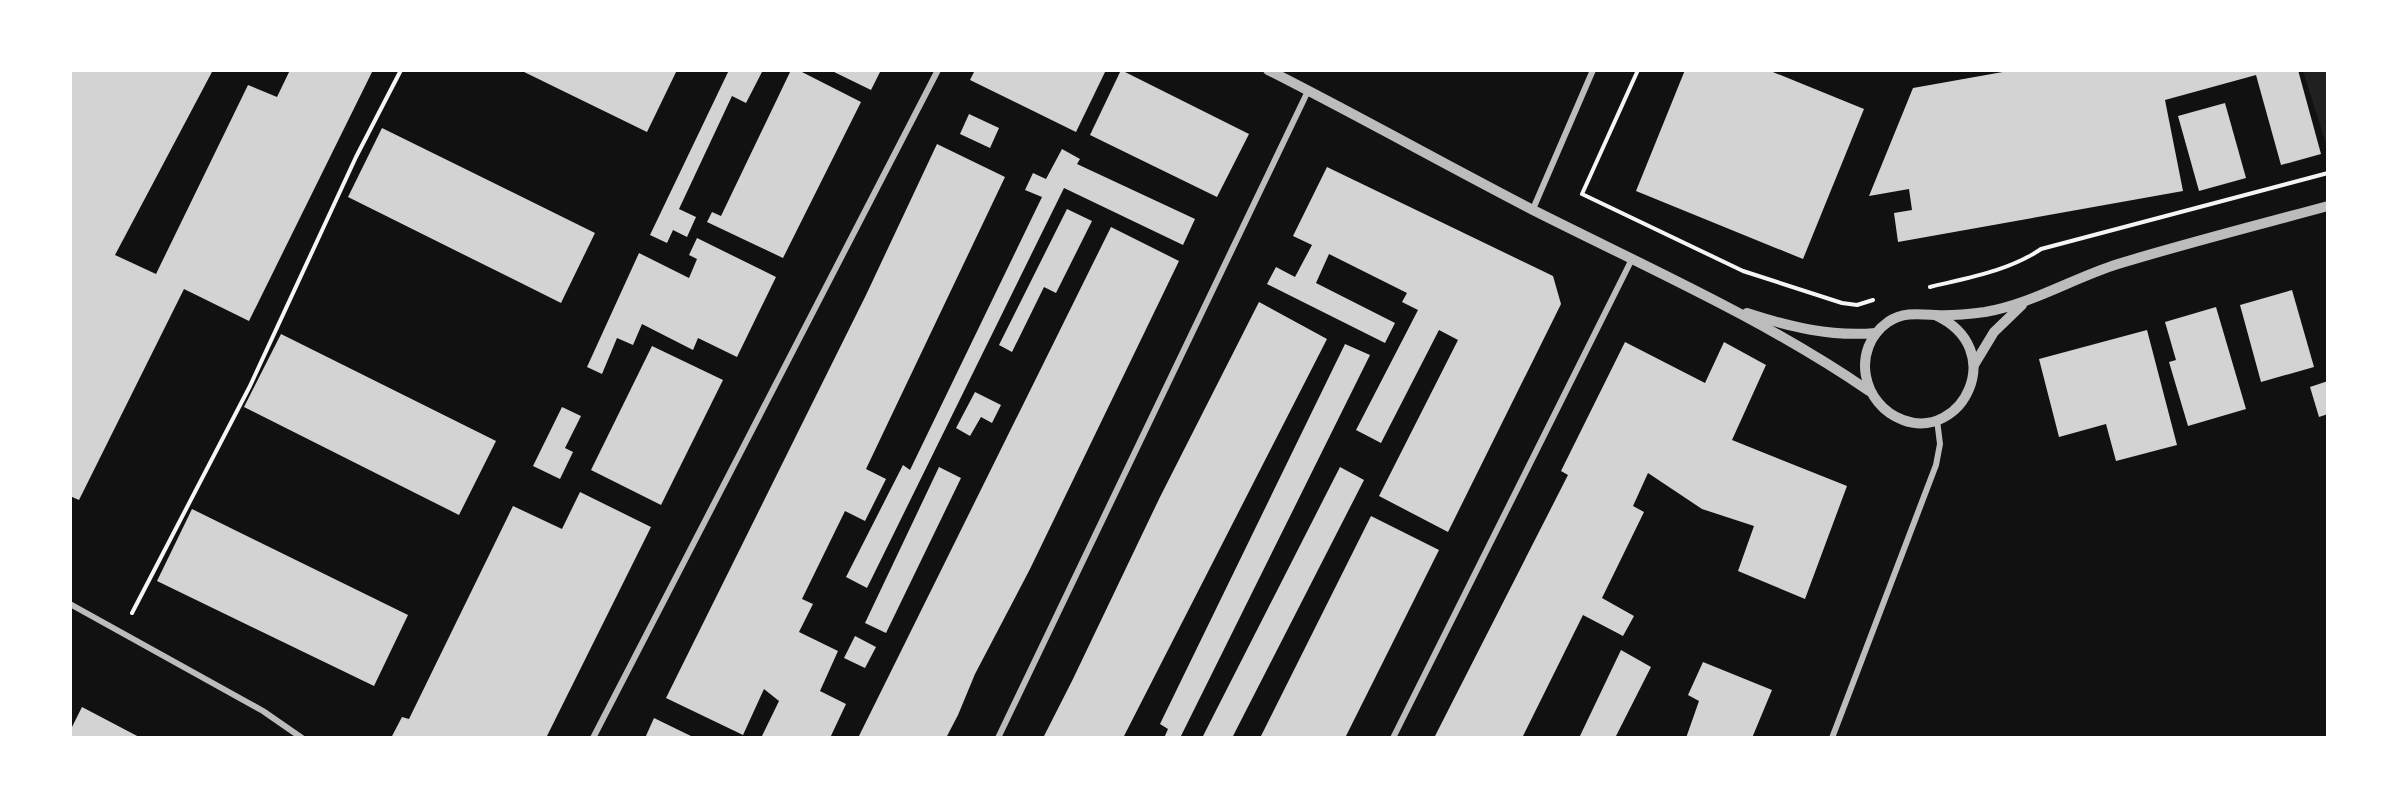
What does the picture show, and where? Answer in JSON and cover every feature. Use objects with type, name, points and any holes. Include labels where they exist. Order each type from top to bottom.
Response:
[{"type":"street","points":[[593,738],[938,70]]},
{"type":"street","points":[[1268,70],[1533,209],[1725,306],[1838,370],[1869,391]]},
{"type":"street","points":[[1533,209],[1593,70]]},
{"type":"street","points":[[998,738],[1308,91]]},
{"type":"street","points":[[1935,315],[1958,329],[1966,340],[1974,365],[1973,380],[1968,393],[1950,413],[1937,420],[1921,423],[1905,421],[1890,415],[1878,404],[1869,391],[1864,371],[1867,351],[1876,333],[1888,322],[1903,315],[1918,313],[1935,315],[1986,312],[2029,300],[2116,264],[2328,206]]},
{"type":"street","points":[[1393,738],[1632,259]]},
{"type":"street","points":[[1974,365],[1995,332],[2029,300]]},
{"type":"street","points":[[1725,306],[1775,322],[1819,332],[1852,335],[1876,333]]},
{"type":"street","points":[[1832,738],[1936,465],[1940,444],[1937,420]]},
{"type":"street","points":[[70,604],[263,711],[302,738]]},
{"type":"path","points":[[122,633],[250,386],[356,157],[401,70]]},
{"type":"path","points":[[1638,70],[1582,194],[1743,271],[1814,295],[1857,306],[1882,297]]},
{"type":"path","points":[[1921,289],[2026,260],[2041,249],[2328,173]]},
{"type":"shaded area","points":[[2303,71],[2327,71],[2327,147]]},
{"type":"building","points":[[70,70],[213,70],[115,255],[156,274],[248,85],[277,97],[290,70],[373,70],[249,321],[184,289],[79,500],[70,496]]},
{"type":"building","points":[[520,70],[677,70],[647,132]]},
{"type":"building","points":[[729,70],[763,70],[746,103],[732,96],[679,209],[696,217],[687,237],[673,230],[667,243],[650,235]]},
{"type":"building","points":[[791,70],[798,70],[861,102],[783,258],[707,222],[712,212],[721,216]]},
{"type":"building","points":[[830,70],[881,70],[871,90]]},
{"type":"building","points":[[975,70],[1106,70],[1076,132],[970,80]]},
{"type":"building","points":[[1121,70],[1249,134],[1217,197],[1090,135]]},
{"type":"building","points":[[1685,70],[1768,70],[1864,109],[1803,259],[1636,191]]},
{"type":"building","points":[[2014,70],[2298,70],[2321,154],[2281,165],[2256,75],[2165,100],[2183,191],[1898,242],[1894,213],[1912,210],[1909,189],[1869,196],[1913,88]]},
{"type":"building","points":[[2225,103],[2246,178],[2199,191],[2178,116]]},
{"type":"building","points":[[969,114],[999,128],[990,148],[960,134]]},
{"type":"building","points":[[382,128],[595,233],[561,303],[348,197]]},
{"type":"building","points":[[937,144],[1005,177],[866,469],[886,479],[865,521],[845,511],[802,599],[813,604],[799,632],[838,651],[820,691],[846,704],[830,738],[761,738],[779,701],[764,689],[743,735],[666,698],[866,295]]},
{"type":"building","points":[[1062,149],[1080,159],[1077,164],[1195,219],[1183,245],[1064,188],[867,588],[846,577],[903,465],[910,470],[1042,197],[1025,190],[1033,173],[1046,179]]},
{"type":"building","points":[[1327,167],[1553,276],[1561,304],[1448,532],[1379,496],[1458,340],[1439,330],[1381,443],[1356,430],[1418,310],[1402,302],[1407,293],[1329,254],[1316,283],[1395,323],[1385,343],[1267,284],[1276,267],[1295,277],[1312,245],[1293,236]]},
{"type":"building","points":[[1067,209],[1092,221],[1056,293],[1044,287],[1012,352],[999,345]]},
{"type":"building","points":[[1111,227],[1179,261],[1030,569],[975,674],[958,715],[946,738],[858,738]]},
{"type":"building","points":[[697,238],[776,277],[737,357],[698,338],[693,350],[642,324],[633,345],[617,338],[602,374],[587,367],[639,253],[689,278],[697,259],[689,255]]},
{"type":"building","points":[[2292,290],[2314,367],[2261,382],[2240,305]]},
{"type":"building","points":[[1259,302],[1327,339],[1123,738],[1043,738],[1160,497]]},
{"type":"building","points":[[2216,307],[2246,409],[2188,426],[2169,362],[2176,360],[2165,322]]},
{"type":"building","points":[[2147,330],[2177,445],[2116,461],[2106,424],[2059,437],[2039,359]]},
{"type":"building","points":[[281,334],[496,441],[459,515],[244,407]]},
{"type":"building","points":[[1625,342],[1705,383],[1724,342],[1766,365],[1732,440],[1847,486],[1805,599],[1738,571],[1754,526],[1702,509],[1648,473],[1633,506],[1644,512],[1602,598],[1634,616],[1623,636],[1583,615],[1522,738],[1434,738],[1568,475],[1561,471]]},
{"type":"building","points":[[1345,344],[1370,355],[1180,738],[1164,738],[1168,729],[1160,724]]},
{"type":"building","points":[[652,346],[723,380],[661,505],[591,470]]},
{"type":"building","points":[[2328,381],[2328,414],[2319,417],[2310,387]]},
{"type":"building","points":[[975,392],[1001,405],[992,423],[981,417],[970,436],[956,428]]},
{"type":"building","points":[[562,407],[581,416],[565,448],[573,452],[560,479],[533,466]]},
{"type":"building","points":[[939,467],[961,478],[886,633],[865,623]]},
{"type":"building","points":[[1340,467],[1364,480],[1232,738],[1202,738]]},
{"type":"building","points":[[580,492],[651,527],[546,738],[391,738],[402,717],[409,719],[513,506],[562,529]]},
{"type":"building","points":[[192,509],[408,615],[374,686],[157,581]]},
{"type":"building","points":[[1371,516],[1439,550],[1345,738],[1260,738]]},
{"type":"building","points":[[855,636],[876,647],[865,668],[844,658]]},
{"type":"building","points":[[1621,650],[1651,667],[1615,738],[1579,738]]},
{"type":"building","points":[[1703,662],[1772,690],[1752,738],[1686,738],[1699,701],[1688,695]]},
{"type":"building","points":[[82,707],[141,738],[70,738],[70,731]]},
{"type":"building","points":[[654,718],[695,738],[645,738]]}]
